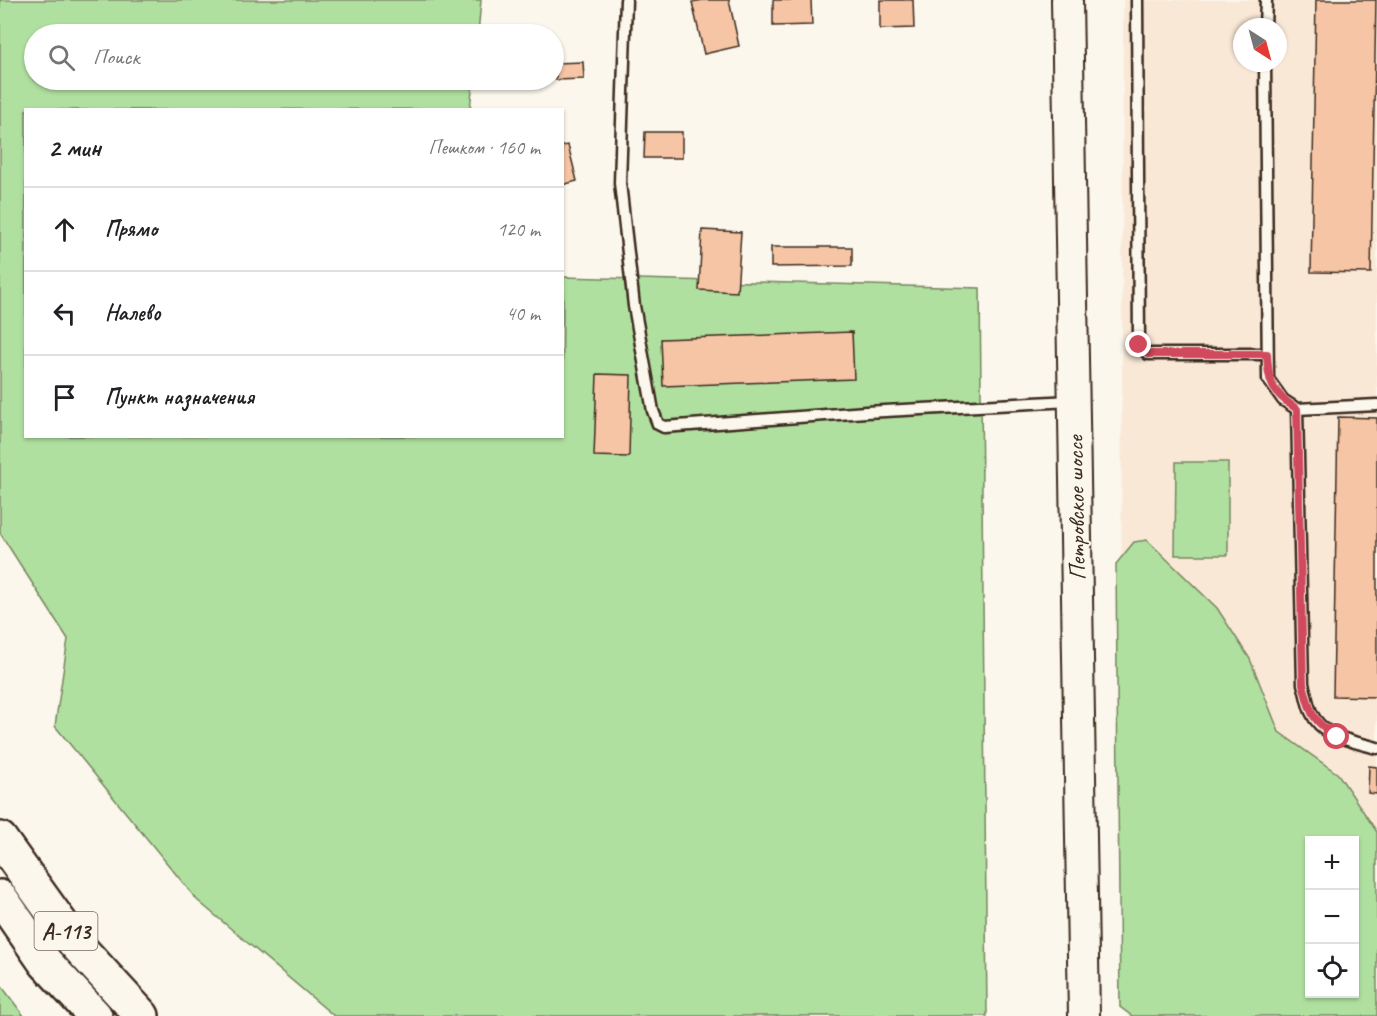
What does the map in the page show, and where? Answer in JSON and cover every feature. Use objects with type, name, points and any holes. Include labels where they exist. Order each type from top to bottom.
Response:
[{"type":"highway","name":"А-113","points":[[0,839],[74,942],[142,1016]]},
{"type":"highway","name":"А-113","points":[[0,897],[45,962],[95,1016]]},
{"type":"main road","name":"Петровское шоссе","points":[[1067,0],[1086,1013]]},
{"type":"lane","points":[[626,0],[620,183],[634,306],[653,411],[658,424],[664,427],[1074,400]]},
{"type":"lane","points":[[1137,0],[1139,345],[1148,354],[1267,354]]},
{"type":"lane","points":[[1265,18],[1266,0]]},
{"type":"lane","points":[[1266,72],[1268,379],[1283,400],[1297,409],[1377,405]]},
{"type":"lane","points":[[1297,409],[1303,684],[1311,712],[1319,725],[1337,737],[1377,748]]},
{"type":"shaded area","points":[[1123,0],[1377,0],[1377,1016],[1146,1016],[1120,1007]]},
{"type":"green space","points":[[0,0],[481,0],[479,24],[24,24],[24,90],[472,90],[470,108],[24,108],[24,438],[564,438],[564,277],[980,288],[987,1016],[334,1016],[197,900],[55,726],[68,639],[0,533]]},
{"type":"green space","points":[[1176,462],[1228,462],[1228,555],[1175,555]]},
{"type":"green space","points":[[1147,540],[1217,608],[1250,659],[1279,732],[1338,774],[1377,832],[1377,1016],[1132,1016],[1120,1007],[1116,564],[1134,542]]},
{"type":"green space","points":[[0,984],[24,1016],[0,1016]]},
{"type":"building","points":[[729,0],[739,46],[704,54],[692,2]]},
{"type":"building","points":[[773,0],[811,0],[812,25],[773,26]]},
{"type":"building","points":[[880,0],[913,0],[914,28],[880,29]]},
{"type":"building","points":[[1316,0],[1376,0],[1371,273],[1311,272]]},
{"type":"building","points":[[583,62],[584,79],[564,80],[564,63]]},
{"type":"building","points":[[645,132],[682,132],[682,158],[644,158]]},
{"type":"building","points":[[568,145],[577,181],[564,184],[564,146]]},
{"type":"building","points":[[702,230],[741,232],[737,292],[699,290]]},
{"type":"building","points":[[771,247],[852,247],[852,266],[771,267]]},
{"type":"building","points":[[852,332],[854,379],[663,386],[661,339]]},
{"type":"building","points":[[597,374],[631,375],[629,457],[594,456]]},
{"type":"building","points":[[1338,417],[1377,418],[1377,697],[1333,696]]},
{"type":"building","points":[[1369,766],[1377,767],[1377,794],[1368,793]]},
{"type":"route","points":[[1139,345],[1148,354],[1267,354],[1268,379],[1283,400],[1297,409],[1303,684],[1311,712],[1319,725],[1337,737]]}]
